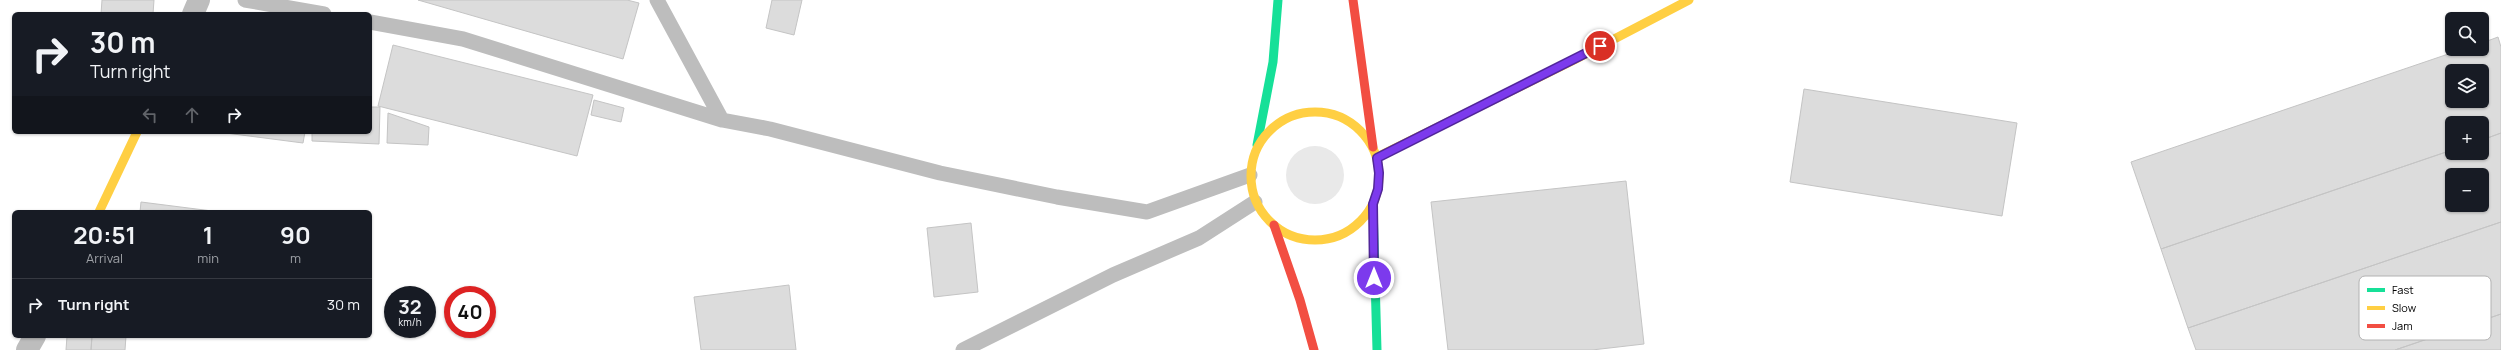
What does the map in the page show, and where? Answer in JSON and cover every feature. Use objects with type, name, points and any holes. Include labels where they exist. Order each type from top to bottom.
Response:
[{"type":"street","points":[[194,12],[199,0]]},
{"type":"street","points":[[1278,0],[1273,62],[1250,175],[1255,202],[1274,226],[1300,300],[1314,350]]},
{"type":"street","points":[[1353,0],[1373,148]]},
{"type":"street","points":[[1377,158],[1574,60],[1689,0]]},
{"type":"street","points":[[1256,148],[1268,131],[1284,119],[1304,112],[1325,112],[1344,119],[1361,131],[1373,148],[1377,158],[1379,178],[1373,204],[1377,350]]},
{"type":"street","points":[[100,210],[136,134]]},
{"type":"street","points":[[1274,226],[1290,236],[1309,240],[1329,239],[1347,232],[1362,220],[1373,204]]},
{"type":"street","points":[[27,350],[34,338]]},
{"type":"lane","points":[[245,0],[313,12]]},
{"type":"lane","points":[[657,0],[722,120]]},
{"type":"lane","points":[[372,22],[463,39],[722,120],[770,129],[940,173],[1057,197],[1147,212],[1250,175]]},
{"type":"lane","points":[[963,350],[1113,275],[1198,238],[1255,202]]},
{"type":"shaded area","points":[[1309,146],[1321,146],[1336,154],[1344,169],[1344,181],[1336,196],[1321,204],[1309,204],[1294,196],[1286,181],[1286,169],[1294,154]]},
{"type":"building","points":[[102,0],[154,0],[153,12],[101,12]]},
{"type":"building","points":[[418,0],[627,0],[639,3],[623,59]]},
{"type":"building","points":[[772,0],[802,0],[794,35],[766,28]]},
{"type":"building","points":[[2498,37],[2501,47],[2501,133],[2489,137],[2489,116],[2445,116],[2445,152],[2161,249],[2131,162],[2445,55],[2489,56],[2489,40]]},
{"type":"building","points":[[393,45],[593,95],[577,156],[378,106]]},
{"type":"building","points":[[1804,89],[2017,123],[2002,216],[1790,182]]},
{"type":"building","points":[[594,100],[624,108],[621,122],[591,115]]},
{"type":"building","points":[[372,107],[380,107],[379,144],[312,141],[312,134],[372,134]]},
{"type":"building","points":[[388,113],[429,127],[428,145],[387,143]]},
{"type":"building","points":[[2501,133],[2501,222],[2188,328],[2161,249],[2445,152],[2445,160],[2489,160],[2489,137]]},
{"type":"building","points":[[233,134],[305,134],[303,143]]},
{"type":"building","points":[[1626,181],[1644,344],[1592,350],[1448,350],[1431,202]]},
{"type":"building","points":[[141,202],[204,210],[140,210]]},
{"type":"building","points":[[2501,222],[2501,314],[2491,317],[2491,276],[2359,276],[2359,340],[2424,340],[2395,350],[2196,350],[2188,328]]},
{"type":"building","points":[[971,223],[978,292],[934,297],[927,228]]},
{"type":"building","points":[[789,285],[796,350],[701,350],[694,297]]},
{"type":"building","points":[[2501,314],[2501,350],[2395,350],[2424,340],[2491,340],[2491,317]]},
{"type":"building","points":[[67,338],[92,338],[91,350],[66,350]]},
{"type":"building","points":[[92,338],[126,338],[125,350],[91,350]]},
{"type":"traffic: fast","points":[[1257,145],[1273,62],[1278,0]]},
{"type":"traffic: fast","points":[[1373,204],[1377,350]]},
{"type":"traffic: slow","points":[[1377,157],[1574,60],[1689,0]]},
{"type":"traffic: slow","points":[[1309,112],[1321,112],[1340,117],[1356,126],[1365,135],[1374,151],[1378,164],[1379,176],[1378,188],[1374,201],[1365,217],[1356,226],[1334,237],[1321,240],[1309,240],[1290,235],[1274,226],[1265,217],[1254,195],[1251,182],[1251,170],[1256,151],[1265,135],[1274,126],[1296,115],[1309,112]]},
{"type":"traffic: slow","points":[[100,210],[136,134]]},
{"type":"traffic: jam","points":[[1353,0],[1373,147]]},
{"type":"traffic: jam","points":[[1274,225],[1300,300],[1314,350]]},
{"type":"route","points":[[1374,278],[1373,204],[1378,189],[1379,173],[1377,158],[1600,46]]}]
